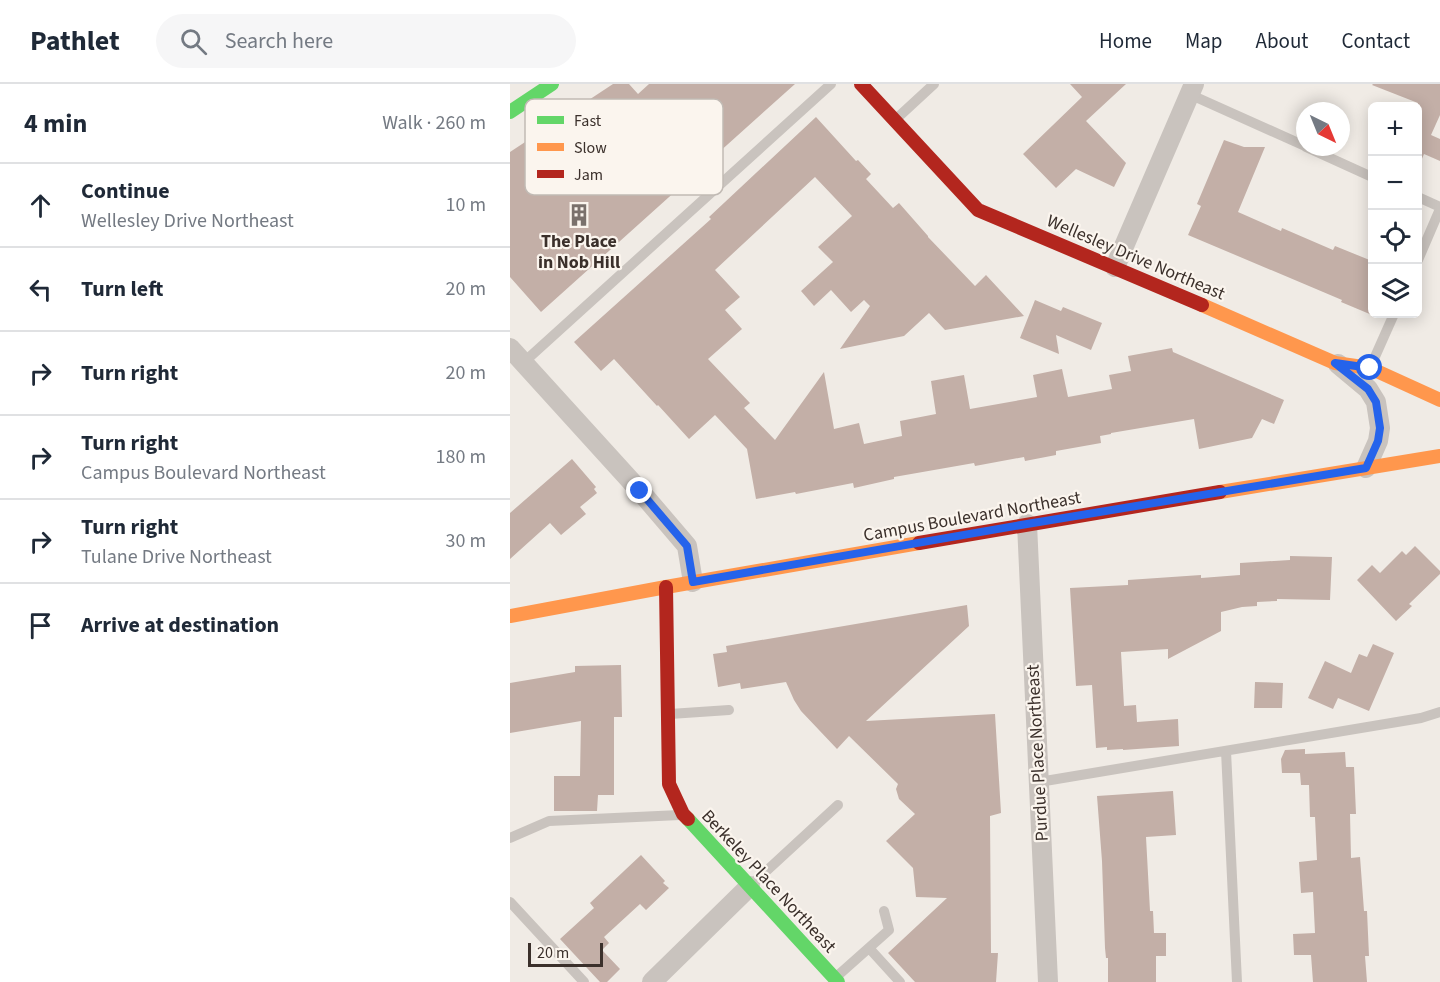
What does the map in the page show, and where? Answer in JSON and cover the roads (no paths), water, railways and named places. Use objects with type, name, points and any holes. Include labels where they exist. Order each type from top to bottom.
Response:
[{"type":"street","points":[[530,99],[552,84]]},
{"type":"street","name":"Wellesley Drive Northeast","points":[[861,84],[978,210],[1116,267],[1335,363],[1370,368],[1440,400]]},
{"type":"street","points":[[1116,267],[1191,89]]},
{"type":"street","points":[[510,112],[525,102]]},
{"type":"street","points":[[517,356],[687,546],[693,582]]},
{"type":"street","points":[[1335,363],[1368,389],[1376,402],[1380,428],[1378,441],[1366,468]]},
{"type":"street","name":"Campus Boulevard Northeast","points":[[510,616],[1027,524],[1440,456]]},
{"type":"street","name":"Purdue Place Northeast","points":[[1027,524],[1048,982]]},
{"type":"street","name":"Berkeley Place Northeast","points":[[666,587],[669,784],[683,814],[837,980]]},
{"type":"street","points":[[652,982],[750,886]]},
{"type":"lane","points":[[723,178],[831,84]]},
{"type":"lane","points":[[895,121],[934,84]]},
{"type":"lane","points":[[1191,89],[1296,142]]},
{"type":"lane","points":[[1326,156],[1368,175]]},
{"type":"lane","points":[[517,356],[703,195]]},
{"type":"lane","points":[[1422,199],[1440,208],[1422,251]]},
{"type":"lane","points":[[1370,368],[1392,318]]},
{"type":"lane","points":[[668,714],[729,710]]},
{"type":"lane","points":[[1039,782],[1421,718],[1440,712]]},
{"type":"lane","points":[[1226,751],[1237,982]]},
{"type":"lane","points":[[750,886],[838,805]]},
{"type":"lane","points":[[510,838],[549,821],[683,814]]},
{"type":"lane","points":[[510,902],[584,982]]},
{"type":"lane","points":[[837,980],[889,930],[884,911]]},
{"type":"lane","points":[[869,948],[900,982]]},
{"type":"place","name":"The Place in Nob Hill","points":[[579,215]]}]
